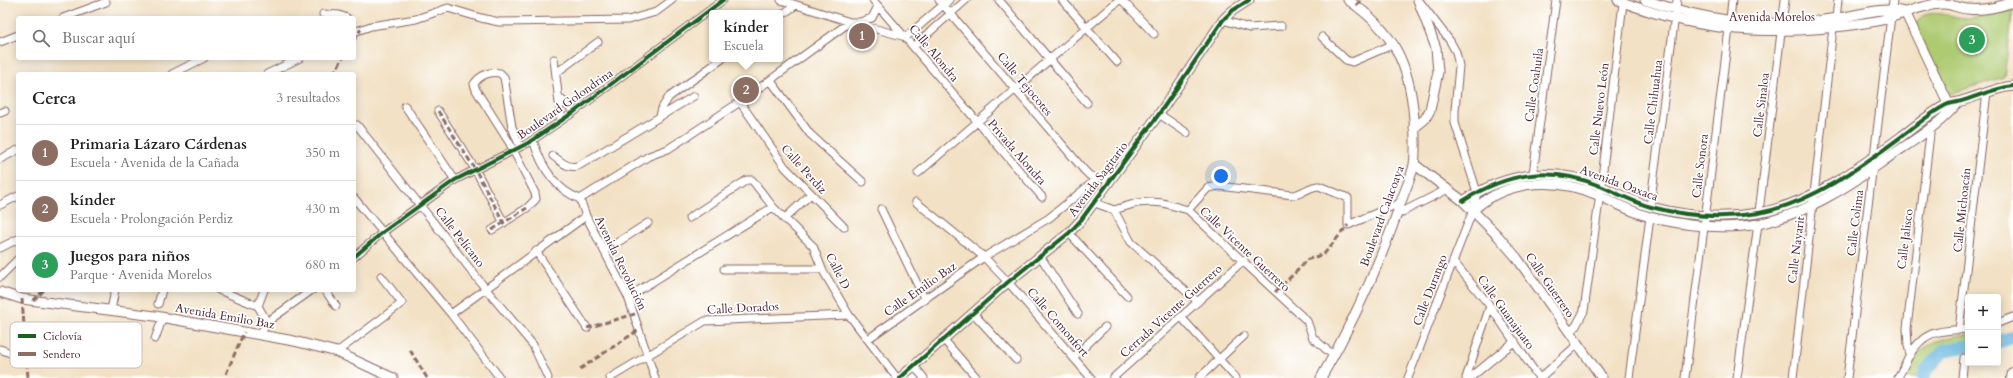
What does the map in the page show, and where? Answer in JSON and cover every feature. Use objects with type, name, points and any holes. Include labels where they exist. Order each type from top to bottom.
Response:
[{"type":"main road","points":[[2012,378],[2013,373]]},
{"type":"street","points":[[358,30],[371,26],[406,22],[448,8],[489,21],[499,22],[628,20],[656,12],[672,0]]},
{"type":"street","name":"Boulevard Golondrina","points":[[711,10],[724,0]]},
{"type":"street","points":[[781,0],[850,22],[906,37],[941,3],[950,0]]},
{"type":"street","name":"Calle Alondra","points":[[873,0],[977,121]]},
{"type":"street","points":[[914,46],[966,0]]},
{"type":"street","points":[[999,0],[1087,103]]},
{"type":"street","points":[[1062,0],[1117,62]]},
{"type":"street","points":[[918,173],[1119,0]]},
{"type":"street","points":[[1122,0],[1154,34]]},
{"type":"street","name":"Avenida Sagitario","points":[[898,378],[944,340],[1008,282],[1069,233],[1095,203],[1111,178],[1159,114],[1223,20],[1232,11],[1248,0]]},
{"type":"street","name":"Boulevard Calacoaya","points":[[1321,378],[1358,310],[1378,265],[1414,164],[1414,128],[1411,88],[1407,73],[1394,44],[1381,28],[1348,0]]},
{"type":"street","points":[[1414,128],[1425,119],[1430,110],[1438,66],[1436,48],[1418,0]]},
{"type":"street","points":[[1418,0],[1450,40],[1456,52],[1459,66],[1455,123],[1478,192]]},
{"type":"street","name":"Calle Coahuila","points":[[1533,174],[1556,0]]},
{"type":"street","name":"Avenida Morelos","points":[[1645,0],[1675,14]]},
{"type":"street","name":"Calle Chihuahua","points":[[1650,207],[1677,0]]},
{"type":"street","name":"Calle Sonora","points":[[1685,378],[1732,0]]},
{"type":"street","name":"Calle Sinaloa","points":[[1759,212],[1785,0]]},
{"type":"street","points":[[1836,18],[1838,0]]},
{"type":"street","name":"Avenida Morelos","points":[[1620,1],[1675,14],[1703,17],[1729,25],[1782,27],[1833,28],[1892,9]]},
{"type":"street","name":"Calle Nuevo León","points":[[1569,332],[1576,326],[1584,311],[1600,196],[1620,1]]},
{"type":"street","points":[[68,16],[106,2]]},
{"type":"street","name":"Avenida Morelos","points":[[1782,27],[1892,9],[1905,12],[1943,2],[1969,10],[2013,2]]},
{"type":"street","name":"Calle Tejocotes","points":[[941,3],[1084,170],[1090,176],[1098,178]]},
{"type":"street","points":[[783,14],[796,5]]},
{"type":"street","points":[[533,140],[542,167],[570,195],[581,201],[650,156],[663,152],[740,102],[771,81],[850,22],[860,22],[872,18],[878,6]]},
{"type":"street","name":"Calle Colima","points":[[1847,378],[1892,9]]},
{"type":"street","name":"Boulevard Golondrina","points":[[356,255],[383,232],[455,180],[533,140],[574,112],[709,11]]},
{"type":"street","points":[[1905,12],[1950,107]]},
{"type":"street","points":[[323,14],[342,16]]},
{"type":"street","points":[[1223,20],[1249,28],[1281,26]]},
{"type":"street","name":"Calle Nayarit","points":[[1793,378],[1833,28]]},
{"type":"street","points":[[0,42],[16,36]]},
{"type":"street","points":[[1322,37],[1346,60],[1352,62],[1394,44]]},
{"type":"street","points":[[556,73],[598,42]]},
{"type":"street","points":[[554,59],[561,120]]},
{"type":"street","points":[[176,72],[200,60]]},
{"type":"street","points":[[271,72],[296,60]]},
{"type":"street","points":[[660,116],[662,108],[669,97],[718,62]]},
{"type":"street","points":[[492,230],[533,203],[536,199],[536,193],[517,149],[504,77],[500,73],[494,72],[477,79],[474,84],[476,90],[517,149]]},
{"type":"street","points":[[771,81],[818,143],[863,182]]},
{"type":"street","name":"Avenida Oaxaca","points":[[1463,202],[1478,192],[1500,182],[1533,174],[1554,174],[1576,177],[1650,207],[1704,216],[1731,216],[1759,212],[1814,194],[1958,102],[1986,92],[2013,86]]},
{"type":"street","name":"Calle Michoacán","points":[[1959,330],[1986,92]]},
{"type":"street","points":[[558,96],[574,112]]},
{"type":"street","points":[[553,156],[574,168],[694,96]]},
{"type":"street","name":"Calle Perdiz","points":[[740,102],[778,159],[844,226]]},
{"type":"street","points":[[405,106],[455,180]]},
{"type":"street","name":"Avenida Oaxaca","points":[[1473,210],[1484,200],[1499,192],[1533,183],[1554,183],[1575,187],[1600,196],[1623,208],[1650,217],[1703,226],[1758,224],[1813,205],[1872,169],[1931,126],[1950,107]]},
{"type":"street","points":[[438,111],[475,170],[504,223]]},
{"type":"street","points":[[1159,114],[1187,133]]},
{"type":"street","name":"Privada Alondra","points":[[977,121],[1042,197]]},
{"type":"street","name":"Calle Pelícano","points":[[357,125],[421,204],[485,288],[533,344],[548,378]]},
{"type":"street","name":"Calle Jalisco","points":[[1910,355],[1907,328],[1931,126]]},
{"type":"street","points":[[0,159],[16,151]]},
{"type":"street","name":"Calle Guerrero","points":[[1414,164],[1473,210],[1517,258],[1602,378]]},
{"type":"street","points":[[1098,178],[1111,178]]},
{"type":"street","name":"Calle Emilio Baz","points":[[868,339],[984,258],[1049,218],[1098,178]]},
{"type":"street","name":"Calle D","points":[[689,218],[748,180],[752,180],[784,219],[813,246],[822,269],[849,315],[898,378]]},
{"type":"street","points":[[1188,210],[1208,188],[1219,186],[1293,195],[1299,195],[1315,186],[1320,186],[1348,198],[1348,224],[1400,203]]},
{"type":"street","points":[[1396,215],[1446,190]]},
{"type":"street","name":"Calle Durango","points":[[1408,378],[1473,210],[1478,192]]},
{"type":"street","points":[[784,219],[811,194]]},
{"type":"street","points":[[0,205],[16,197]]},
{"type":"street","points":[[356,200],[451,314],[500,378]]},
{"type":"street","name":"Avenida Revolución","points":[[581,201],[586,216],[628,297],[655,378]]},
{"type":"street","name":"Calle Comonfort","points":[[916,202],[984,258],[1008,282],[1091,378]]},
{"type":"street","name":"Calle Vicente Guerrero","points":[[1114,210],[1137,203],[1151,202],[1163,203],[1188,210],[1244,260],[1307,321],[1312,338],[1334,356]]},
{"type":"street","points":[[1095,203],[1114,210],[1131,242],[1198,302]]},
{"type":"street","points":[[628,297],[773,207]]},
{"type":"street","points":[[881,209],[925,300]]},
{"type":"street","points":[[451,314],[586,216]]},
{"type":"street","points":[[1628,378],[1650,217]]},
{"type":"street","points":[[604,251],[648,223]]},
{"type":"street","points":[[1737,378],[1758,224]]},
{"type":"street","points":[[1069,233],[1127,296]]},
{"type":"street","points":[[0,248],[16,239]]},
{"type":"street","points":[[536,252],[587,328]]},
{"type":"street","points":[[1040,256],[1078,314]]},
{"type":"street","name":"Cerrada Vicente Guerrero","points":[[1113,378],[1244,260]]},
{"type":"street","points":[[0,277],[16,261]]},
{"type":"street","name":"Calle Guanajuato","points":[[1453,261],[1490,306],[1539,378]]},
{"type":"street","points":[[724,269],[822,269]]},
{"type":"street","points":[[337,352],[402,303],[381,276]]},
{"type":"street","name":"Avenida Emilio Baz","points":[[0,292],[22,299],[164,317],[260,335],[337,352],[393,378]]},
{"type":"street","points":[[111,310],[115,292]]},
{"type":"street","points":[[158,304],[161,292]]},
{"type":"street","points":[[258,306],[263,292]]},
{"type":"street","points":[[260,335],[267,322],[309,292]]},
{"type":"street","points":[[326,292],[336,306]]},
{"type":"street","points":[[236,293],[258,306],[267,322]]},
{"type":"street","points":[[1466,378],[1490,306]]},
{"type":"street","points":[[973,313],[1016,360]]},
{"type":"street","name":"Calle Dorados","points":[[610,378],[705,321],[849,315]]},
{"type":"street","points":[[2001,322],[2013,316]]},
{"type":"street","points":[[155,339],[164,317]]},
{"type":"street","points":[[1181,317],[1236,378]]},
{"type":"street","points":[[1074,357],[1105,327]]},
{"type":"street","points":[[1897,378],[1920,341],[1930,334],[1941,330],[1965,330]]},
{"type":"street","points":[[1199,378],[1244,336]]},
{"type":"street","points":[[944,340],[977,378]]},
{"type":"street","points":[[1470,378],[1515,341]]},
{"type":"street","points":[[1539,378],[1578,344]]},
{"type":"street","points":[[0,349],[10,352]]},
{"type":"street","points":[[1962,378],[1964,358]]},
{"type":"street","points":[[914,366],[924,378]]},
{"type":"green space","points":[[2013,10],[2004,77],[1943,96],[1916,25],[1920,19],[1925,15],[1931,14],[1967,18]]},
{"type":"green space","points":[[1965,334],[1965,343],[1937,351],[1927,361],[1919,378],[1908,378],[1903,374],[1914,357],[1921,350],[1939,341]]},
{"type":"waterway","points":[[2001,341],[2013,337]]},
{"type":"waterway","points":[[1924,378],[1926,370],[1945,350],[1965,347]]},
{"type":"marked path","points":[[1356,5],[1362,0]]},
{"type":"marked path","points":[[356,37],[361,29]]},
{"type":"marked path","points":[[334,72],[342,60]]},
{"type":"marked path","points":[[438,111],[475,169],[504,223]]},
{"type":"marked path","points":[[492,230],[527,208]]},
{"type":"marked path","points":[[1275,292],[1299,269],[1306,260],[1324,254],[1348,225]]},
{"type":"marked path","points":[[33,301],[42,292]]},
{"type":"marked path","points":[[22,299],[24,322]]},
{"type":"marked path","points":[[587,328],[635,314]]},
{"type":"marked path","points":[[580,369],[640,329]]},
{"type":"marked path","points":[[226,374],[244,332]]},
{"type":"marked path","points":[[410,350],[427,378]]},
{"type":"marked path","points":[[27,368],[28,378]]},
{"type":"cycle path","points":[[710,10],[723,0]]},
{"type":"cycle path","points":[[900,378],[1008,282],[1069,233],[1081,220],[1159,114],[1223,20],[1232,11],[1249,0]]},
{"type":"cycle path","points":[[356,255],[383,232],[455,180],[528,143],[574,112],[709,11]]},
{"type":"cycle path","points":[[1463,201],[1480,191],[1513,178],[1547,174],[1582,180],[1644,205],[1677,213],[1704,216],[1732,216],[1759,213],[1798,201],[1834,183],[1869,160],[1940,108],[1949,104],[2013,86]]},
{"type":"place","name":"Primaria Lázaro Cárdenas","points":[[862,36]]},
{"type":"place","name":"Juegos para niños","points":[[1972,40]]},
{"type":"place","name":"kínder","points":[[746,90]]}]
